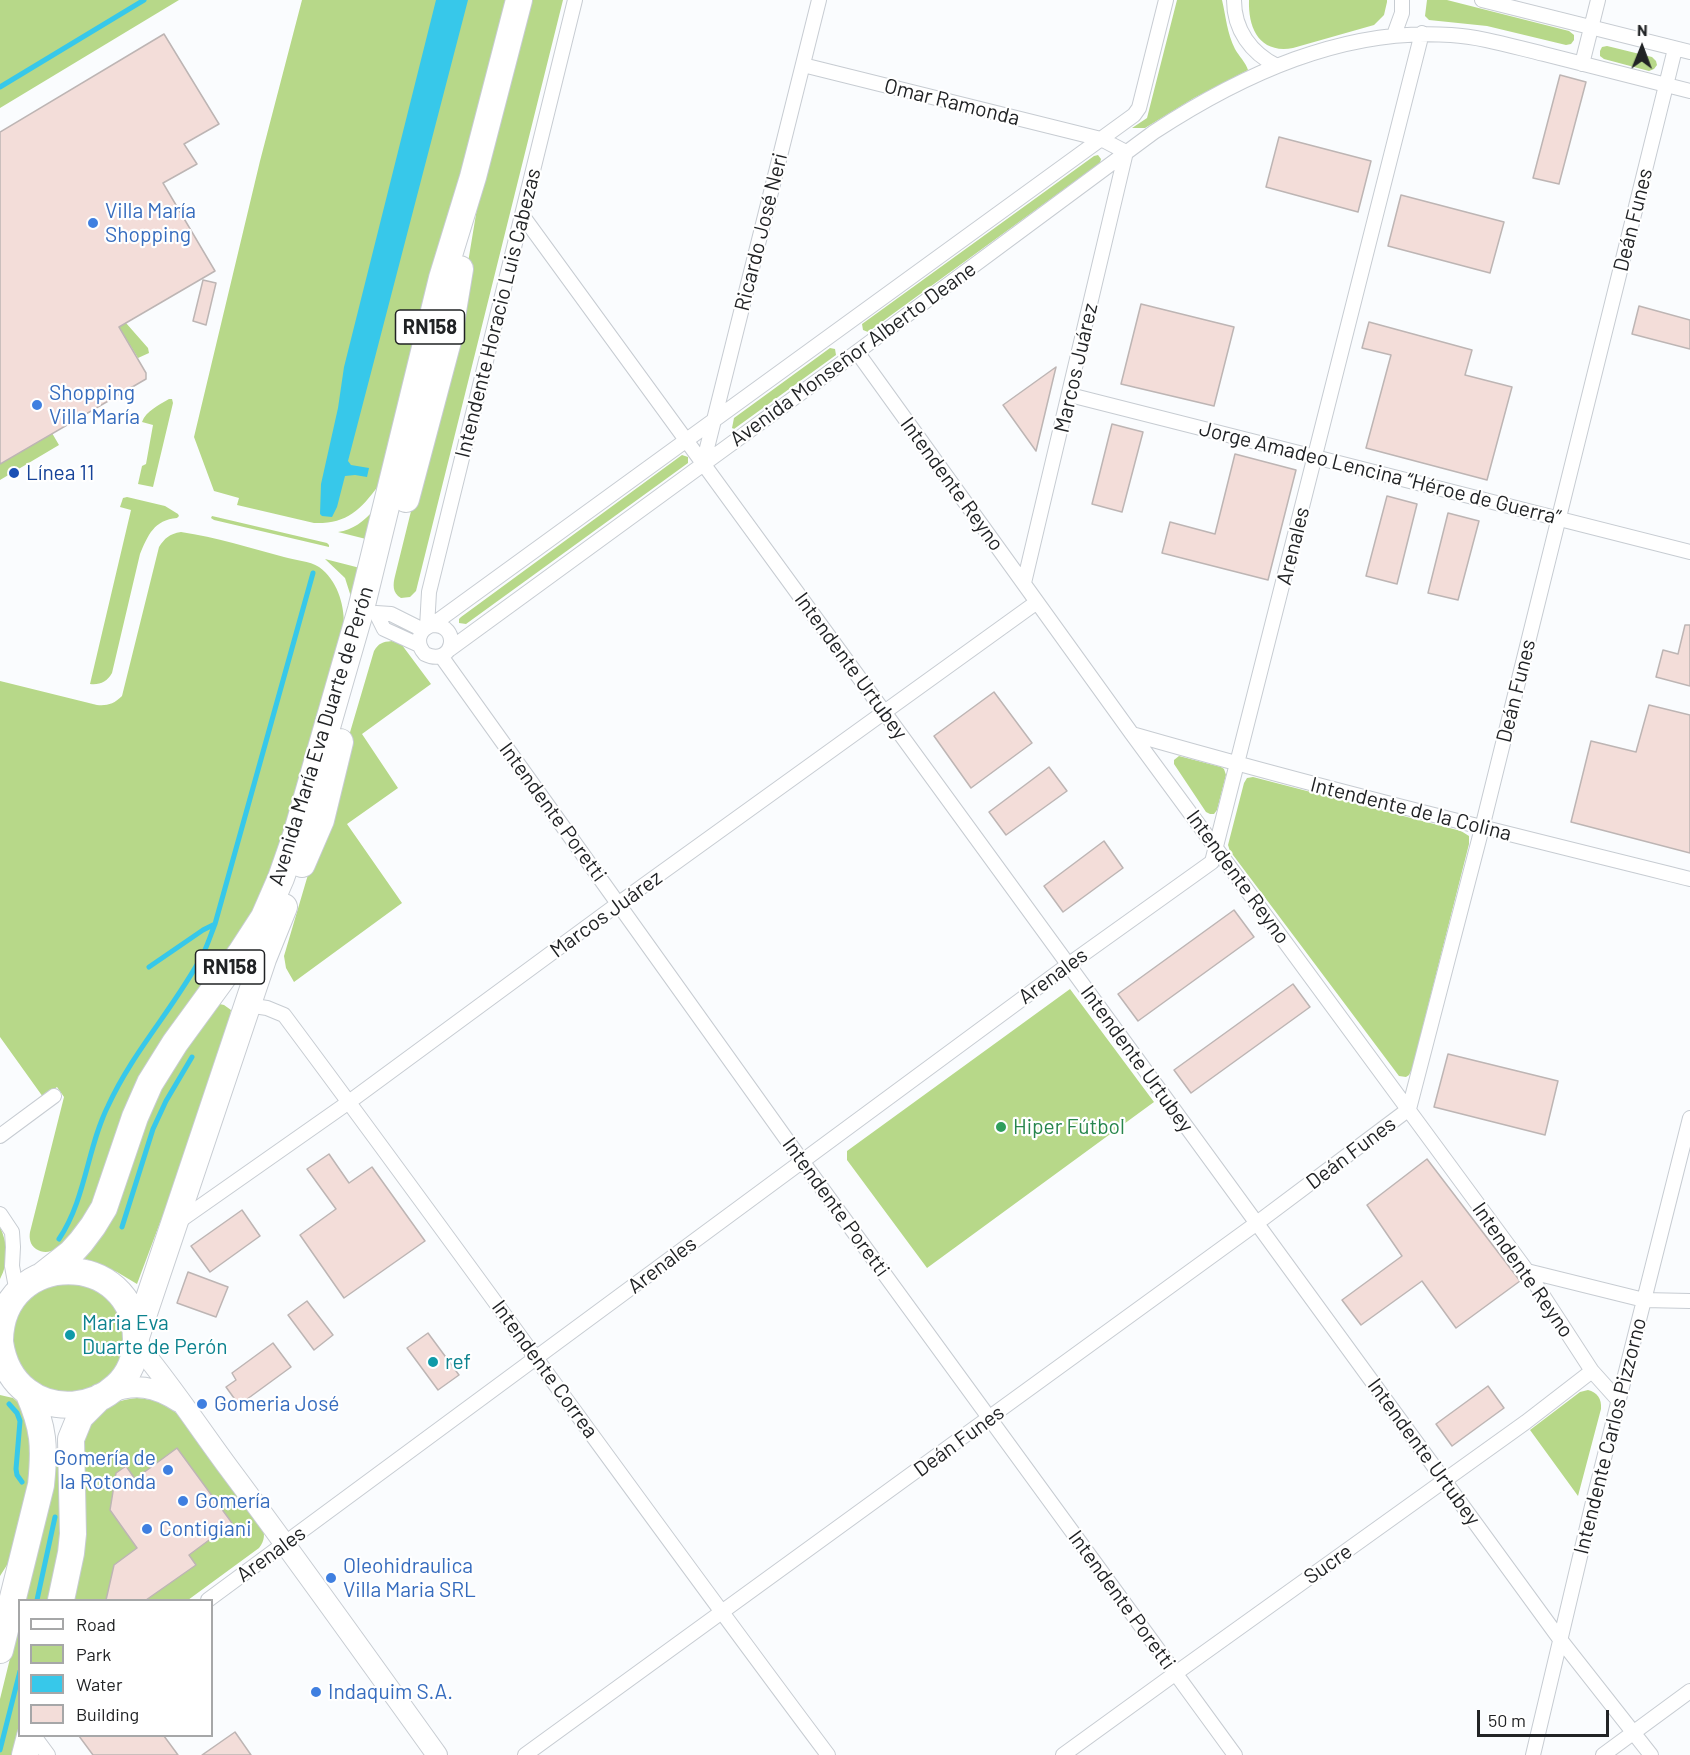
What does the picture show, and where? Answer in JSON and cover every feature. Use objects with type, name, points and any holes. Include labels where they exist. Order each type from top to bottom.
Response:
[{"type":"highway","name":"Avenida María Eva Duarte de Perón","points":[[43,1275],[71,1253],[93,1226],[108,1197],[135,1117],[150,1083],[264,917],[281,878],[368,611],[450,330],[473,177],[519,0]]},
{"type":"highway","name":"Avenida María Eva Duarte de Perón","points":[[136,1340],[263,959],[321,819],[368,611]]},
{"type":"highway","points":[[214,988],[226,989],[238,994],[247,1005]]},
{"type":"highway","name":"RN158","points":[[0,1650],[41,1485],[44,1459],[38,1415],[18,1388],[5,1363],[1,1332],[5,1311],[25,1285],[43,1275],[67,1270],[90,1274],[111,1285],[131,1314],[136,1340],[129,1367],[113,1388],[101,1396],[80,1418],[71,1439],[73,1534],[61,1599]]},
{"type":"highway","points":[[18,1388],[37,1398],[57,1404],[79,1404],[101,1396]]},
{"type":"highway","points":[[25,1755],[32,1737]]},
{"type":"main road","points":[[136,1340],[437,1755]]},
{"type":"main road","points":[[101,1396],[124,1388],[144,1387],[164,1394],[181,1404]]},
{"type":"street","name":"Intendente Horacio Luis Cabezas","points":[[428,627],[429,592],[575,0]]},
{"type":"street","name":"Ricardo José Neri","points":[[703,464],[819,0]]},
{"type":"street","name":"Avenida Monseñor Alberto Deane","points":[[428,627],[1134,115],[1139,108],[1166,0]]},
{"type":"street","points":[[1234,0],[1236,17],[1247,43],[1266,61],[1277,66]]},
{"type":"street","points":[[1394,35],[1402,13],[1402,0]]},
{"type":"street","points":[[1482,0],[1690,52]]},
{"type":"street","points":[[1582,64],[1598,0]]},
{"type":"street","name":"Avenida Monseñor Alberto Deane","points":[[445,653],[1154,132],[1189,110],[1263,72],[1340,45],[1394,35],[1422,33],[1473,37],[1690,91]]},
{"type":"street","name":"Arenales","points":[[209,1599],[1068,965],[1212,862],[1422,33]]},
{"type":"street","name":"Deán Funes","points":[[525,1755],[989,1419],[1409,1109],[1482,828],[1675,49]]},
{"type":"street","name":"Omar Ramonda","points":[[803,65],[1101,139],[1126,152]]},
{"type":"street","name":"Marcos Juárez","points":[[1024,583],[1126,152]]},
{"type":"street","name":"Intendente Urtubey","points":[[522,215],[1559,1638],[1651,1755]]},
{"type":"street","name":"Intendente Reyno","points":[[857,352],[1132,734],[1527,1271],[1592,1371],[1619,1401]]},
{"type":"street","name":"Jorge Amadeo Lencina “Héroe de Guerra”","points":[[1070,395],[1690,552]]},
{"type":"street","name":"Marcos Juárez","points":[[174,1225],[349,1102],[618,904],[1037,602]]},
{"type":"street","points":[[368,611],[391,614],[428,627],[443,627],[451,639],[445,653],[436,657],[425,654],[419,645],[384,629],[368,611]]},
{"type":"street","points":[[419,645],[419,640],[428,627]]},
{"type":"street","name":"Intendente Poretti","points":[[445,653],[618,904],[802,1161],[1235,1755]]},
{"type":"street","name":"Intendente de la Colina","points":[[1132,734],[1482,828],[1690,879]]},
{"type":"street","name":"Intendente Correa","points":[[247,1005],[267,1008],[284,1015],[537,1358],[721,1613],[828,1755]]},
{"type":"street","points":[[0,1136],[54,1096]]},
{"type":"street","name":"Intendente Carlos Pizzorno","points":[[1533,1755],[1559,1638],[1690,1118]]},
{"type":"street","points":[[0,1214],[12,1232],[13,1274],[17,1293]]},
{"type":"street","points":[[1527,1271],[1644,1300],[1690,1301]]},
{"type":"street","name":"Sucre","points":[[1063,1755],[1526,1422],[1592,1371]]},
{"type":"street","points":[[1603,1755],[1690,1692]]},
{"type":"street","points":[[33,1737],[48,1755]]},
{"type":"green space","points":[[0,0],[179,0],[0,108]]},
{"type":"green space","points":[[302,0],[509,0],[378,486],[351,514],[325,523],[314,523],[237,505],[239,498],[214,491],[194,437],[260,161]]},
{"type":"green space","points":[[527,0],[563,0],[416,591],[410,597],[401,598],[395,591],[394,579],[454,337],[479,196]]},
{"type":"green space","points":[[1177,0],[1222,0],[1232,43],[1248,70],[1194,98],[1145,128],[1132,128],[1147,118]]},
{"type":"green space","points":[[1249,0],[1387,0],[1387,2],[1384,15],[1374,25],[1293,48],[1282,49],[1264,43],[1258,37],[1251,21]]},
{"type":"green space","points":[[1427,0],[1447,0],[1569,31],[1574,35],[1574,40],[1571,44],[1566,45],[1487,26],[1429,20],[1425,16]]},
{"type":"green space","points":[[1607,46],[1652,57],[1657,65],[1649,71],[1604,59],[1600,56],[1600,51],[1602,47]]},
{"type":"green space","points":[[1098,155],[1101,159],[1100,163],[868,332],[863,330],[862,324]]},
{"type":"green space","points":[[126,323],[148,348],[149,353],[138,358],[119,327]]},
{"type":"green space","points":[[830,348],[835,349],[836,355],[734,429],[732,428],[734,418]]},
{"type":"green space","points":[[172,399],[173,403],[153,487],[138,484],[142,466],[146,464],[153,425],[142,422],[150,411]]},
{"type":"green space","points":[[52,433],[59,445],[0,480],[0,464]]},
{"type":"green space","points":[[682,455],[688,457],[688,463],[466,624],[459,623],[461,617]]},
{"type":"green space","points":[[123,498],[165,506],[179,516],[157,525],[146,541],[140,554],[112,673],[103,682],[90,684],[131,510],[120,507]]},
{"type":"green space","points":[[374,510],[366,539],[338,532],[358,524]]},
{"type":"green space","points":[[212,516],[327,543],[329,547],[214,520]]},
{"type":"green space","points":[[181,532],[307,562],[319,567],[335,585],[343,608],[344,624],[278,869],[83,1222],[63,1244],[50,1252],[43,1252],[32,1246],[30,1232],[64,1097],[57,1087],[43,1097],[0,1037],[0,681],[97,705],[110,704],[119,699],[122,696],[159,547],[168,537]]},
{"type":"green space","points":[[325,559],[360,568],[352,600],[345,578]]},
{"type":"green space","points":[[392,641],[402,645],[431,684],[362,734],[398,788],[347,824],[402,903],[294,982],[286,968],[284,956],[374,651],[381,643]]},
{"type":"green space","points":[[1179,756],[1224,769],[1226,775],[1214,814],[1206,812],[1174,764],[1174,760]]},
{"type":"green space","points":[[1253,777],[1461,831],[1469,836],[1469,844],[1412,1069],[1406,1077],[1399,1076],[1230,851],[1228,845],[1244,783],[1247,778]]},
{"type":"green space","name":"Hiper Fútbol","points":[[1070,989],[1154,1102],[927,1268],[847,1160],[847,1151]]},
{"type":"green space","points":[[215,1003],[231,1010],[230,1017],[167,1204],[137,1284],[117,1272],[81,1257],[144,1115]]},
{"type":"green space","points":[[0,1227],[5,1240],[6,1253],[5,1267],[0,1279]]},
{"type":"green space","points":[[56,1278],[86,1280],[119,1308],[125,1350],[109,1379],[81,1394],[40,1390],[10,1355],[13,1311]]},
{"type":"green space","points":[[1588,1390],[1598,1396],[1601,1409],[1578,1496],[1530,1430],[1580,1392]]},
{"type":"green space","points":[[0,1395],[13,1398],[22,1406],[35,1457],[14,1554],[0,1576]]},
{"type":"green space","points":[[137,1398],[150,1400],[162,1404],[183,1418],[262,1525],[264,1535],[259,1548],[189,1599],[71,1599],[82,1446],[91,1426],[101,1412],[126,1400]]},
{"type":"green space","points":[[60,1445],[64,1521],[53,1599],[25,1599],[56,1454]]},
{"type":"green space","points":[[18,1626],[19,1737],[15,1755],[0,1755],[0,1699]]},
{"type":"water","points":[[436,0],[468,0],[348,461],[351,465],[369,468],[367,477],[345,476],[332,517],[322,516],[320,514],[321,484],[338,408],[344,367]]},
{"type":"building","name":"Villa María Shopping","points":[[164,34],[219,124],[184,144],[197,164],[163,183],[215,271],[119,327],[146,373],[146,379],[0,464],[0,132]]},
{"type":"building","points":[[1560,75],[1586,82],[1559,184],[1533,178]]},
{"type":"building","points":[[1279,137],[1371,161],[1358,212],[1266,187]]},
{"type":"building","points":[[1401,195],[1504,222],[1490,273],[1388,246]]},
{"type":"building","points":[[203,280],[216,283],[206,325],[193,321]]},
{"type":"building","points":[[1141,304],[1234,327],[1214,406],[1121,384]]},
{"type":"building","points":[[1639,306],[1690,320],[1690,349],[1632,334]]},
{"type":"building","points":[[1369,322],[1472,350],[1465,375],[1512,387],[1487,480],[1366,448],[1391,355],[1362,348]]},
{"type":"building","points":[[1056,367],[1036,451],[1003,405]]},
{"type":"building","points":[[1112,424],[1143,432],[1122,512],[1092,504]]},
{"type":"building","points":[[1235,454],[1296,470],[1268,580],[1162,553],[1170,522],[1215,534]]},
{"type":"building","points":[[1387,496],[1417,504],[1397,584],[1366,576]]},
{"type":"building","points":[[1448,513],[1479,521],[1458,600],[1428,593]]},
{"type":"building","points":[[1685,625],[1690,625],[1690,686],[1656,677],[1663,650],[1678,654]]},
{"type":"building","points":[[994,692],[1032,743],[971,788],[934,736]]},
{"type":"building","points":[[1649,705],[1690,715],[1690,853],[1571,822],[1591,741],[1636,752]]},
{"type":"building","points":[[1049,767],[1067,791],[1006,835],[989,812]]},
{"type":"building","points":[[1104,841],[1123,868],[1063,912],[1044,886]]},
{"type":"building","points":[[1234,910],[1254,937],[1138,1021],[1118,994]]},
{"type":"building","points":[[1293,984],[1310,1007],[1191,1093],[1174,1070]]},
{"type":"building","points":[[1448,1054],[1558,1081],[1545,1135],[1434,1107]]},
{"type":"building","points":[[329,1154],[349,1183],[372,1167],[425,1241],[344,1298],[300,1235],[336,1209],[307,1169]]},
{"type":"building","points":[[1427,1159],[1520,1281],[1456,1328],[1422,1281],[1361,1325],[1342,1300],[1402,1256],[1367,1205]]},
{"type":"building","points":[[242,1210],[260,1236],[210,1272],[191,1246]]},
{"type":"building","points":[[188,1272],[228,1287],[216,1317],[177,1303]]},
{"type":"building","points":[[307,1301],[333,1335],[314,1350],[288,1315]]},
{"type":"building","name":"ref","points":[[428,1333],[459,1375],[438,1390],[407,1348]]},
{"type":"building","points":[[273,1343],[291,1367],[239,1405],[226,1387],[236,1380],[232,1373]]},
{"type":"building","points":[[1488,1386],[1504,1408],[1452,1446],[1436,1424]]},
{"type":"building","points":[[177,1448],[232,1523],[189,1555],[196,1565],[147,1599],[106,1599],[114,1565],[137,1548],[110,1510],[116,1473],[126,1466],[135,1479]]},
{"type":"building","points":[[235,1732],[251,1755],[202,1755]]},
{"type":"building","points":[[80,1737],[165,1737],[178,1755],[93,1755]]},
{"type":"waterway","points":[[0,87],[144,0]]},
{"type":"waterway","points":[[59,1239],[75,1207],[95,1139],[108,1106],[129,1066],[192,973],[203,954],[215,924],[313,573]]},
{"type":"waterway","points":[[149,967],[215,924]]},
{"type":"waterway","points":[[122,1227],[153,1129],[166,1101],[192,1057]]},
{"type":"waterway","points":[[9,1404],[17,1413],[20,1421],[16,1469],[22,1482]]},
{"type":"waterway","points":[[37,1599],[55,1517]]},
{"type":"waterway","points":[[0,1750],[18,1679]]},
{"type":"place","name":"Villa María Shopping","points":[[93,223]]},
{"type":"place","name":"Shopping Villa María","points":[[37,405]]},
{"type":"place","name":"Línea 11","points":[[14,473]]},
{"type":"place","name":"Hiper Fútbol","points":[[1001,1127]]},
{"type":"place","name":"Maria Eva Duarte de Perón","points":[[70,1335]]},
{"type":"place","name":"ref","points":[[433,1362]]},
{"type":"place","name":"Gomeria José","points":[[202,1404]]},
{"type":"place","name":"Gomería de la Rotonda","points":[[168,1470]]},
{"type":"place","name":"Gomería","points":[[183,1501]]},
{"type":"place","name":"Contigiani","points":[[147,1529]]},
{"type":"place","name":"Oleohidraulica Villa Maria SRL","points":[[331,1578]]},
{"type":"place","name":"Indaquim S.A.","points":[[316,1692]]}]
